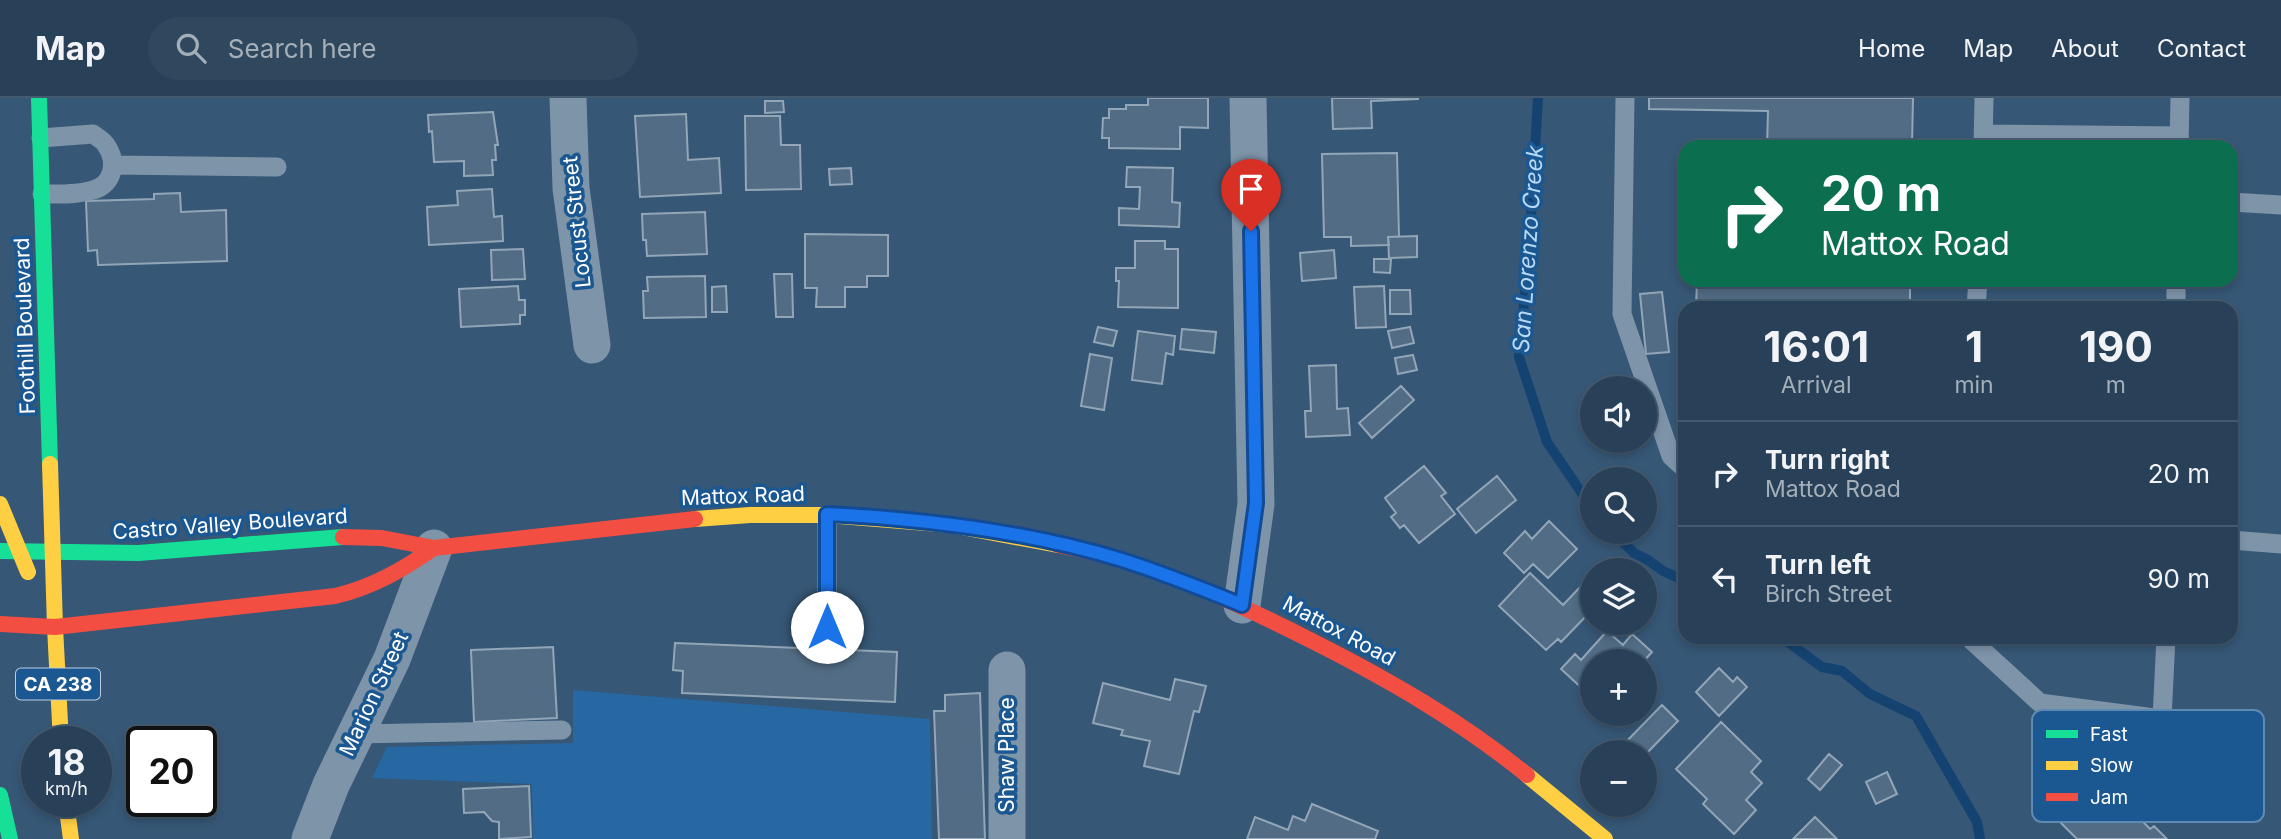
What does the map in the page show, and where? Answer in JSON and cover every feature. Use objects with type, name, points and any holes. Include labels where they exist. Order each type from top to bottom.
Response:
[{"type":"main road","name":"Foothill Boulevard","points":[[39,98],[52,553]]},
{"type":"main road","points":[[0,504],[18,552],[55,627]]},
{"type":"main road","name":"Mattox Road","points":[[434,548],[679,520],[750,515],[827,514],[951,524],[1034,539],[1121,560],[1242,605],[1341,654],[1428,702],[1505,757],[1603,839]]},
{"type":"main road","name":"Castro Valley Boulevard","points":[[0,551],[112,554],[356,536],[434,548]]},
{"type":"main road","points":[[0,624],[55,627],[335,596],[365,589],[392,578],[434,548]]},
{"type":"main road","name":"CA 238","points":[[52,553],[60,726]]},
{"type":"main road","points":[[0,795],[10,839]]},
{"type":"main road","points":[[68,817],[71,839]]},
{"type":"street","name":"Locust Street","points":[[568,98],[571,188],[592,345]]},
{"type":"street","points":[[1242,605],[1256,503],[1248,98]]},
{"type":"street","name":"Marion Street","points":[[310,839],[319,810],[397,647],[434,548]]},
{"type":"street","name":"Shaw Place","points":[[1007,670],[1007,839]]},
{"type":"lane","points":[[1625,98],[1622,314],[1671,456],[1678,462]]},
{"type":"lane","points":[[1983,140],[1984,98]]},
{"type":"lane","points":[[2179,140],[2180,98]]},
{"type":"lane","points":[[41,138],[93,134],[107,145],[114,165],[110,178],[100,188],[90,192],[42,194]]},
{"type":"lane","points":[[114,165],[277,167]]},
{"type":"lane","points":[[2238,202],[2281,205]]},
{"type":"lane","points":[[827,514],[827,627]]},
{"type":"lane","points":[[2238,541],[2281,544]]},
{"type":"lane","points":[[1976,644],[2040,703],[2093,710]]},
{"type":"lane","points":[[2162,710],[2166,644]]},
{"type":"lane","points":[[356,734],[562,730]]},
{"type":"shaded area","points":[[573,690],[930,719],[932,839],[533,839],[532,784],[372,778],[387,747],[573,743]]},
{"type":"building","points":[[1148,98],[1208,98],[1208,128],[1180,127],[1180,149],[1109,148],[1109,138],[1102,138],[1103,118],[1109,118],[1109,109],[1126,109],[1126,105],[1148,105]]},
{"type":"building","points":[[1332,98],[1418,99],[1371,101],[1372,128],[1333,129]]},
{"type":"building","points":[[1649,98],[1913,98],[1912,140],[1767,140],[1768,111],[1649,109]]},
{"type":"building","points":[[765,101],[783,101],[784,112],[765,113]]},
{"type":"building","points":[[493,112],[498,145],[495,145],[496,160],[492,160],[493,175],[464,176],[464,161],[434,162],[428,115]]},
{"type":"building","points":[[686,114],[688,160],[719,158],[721,193],[640,197],[635,116]]},
{"type":"building","points":[[745,116],[780,116],[781,145],[800,145],[801,189],[746,190]]},
{"type":"building","points":[[1397,153],[1399,237],[1388,237],[1389,245],[1351,246],[1351,237],[1324,237],[1322,154]]},
{"type":"building","points":[[1127,167],[1173,168],[1172,202],[1180,203],[1179,227],[1119,225],[1119,208],[1139,209],[1140,187],[1126,187]]},
{"type":"building","points":[[851,168],[852,184],[830,185],[829,169]]},
{"type":"building","points":[[492,189],[494,217],[502,216],[503,241],[429,245],[427,207],[458,205],[457,191]]},
{"type":"building","points":[[180,193],[181,212],[226,210],[227,261],[98,265],[97,250],[88,251],[86,201],[154,199],[154,194]]},
{"type":"building","points":[[705,212],[707,254],[647,256],[642,214]]},
{"type":"building","points":[[805,234],[888,235],[888,276],[867,276],[867,287],[845,287],[845,307],[816,307],[817,288],[805,288]]},
{"type":"building","points":[[1417,236],[1417,257],[1389,258],[1388,237]]},
{"type":"building","points":[[1135,241],[1165,241],[1165,249],[1178,249],[1178,308],[1118,307],[1119,281],[1116,281],[1116,268],[1135,268]]},
{"type":"building","points":[[523,249],[525,279],[492,280],[491,250]]},
{"type":"building","points":[[1334,250],[1336,278],[1302,281],[1300,253]]},
{"type":"building","points":[[1374,259],[1391,259],[1390,273],[1374,272]]},
{"type":"building","points":[[774,274],[792,274],[793,317],[776,317]]},
{"type":"building","points":[[705,276],[706,317],[644,318],[643,291],[648,291],[647,277]]},
{"type":"building","points":[[518,286],[519,300],[525,300],[525,315],[520,315],[520,324],[461,327],[459,289]]},
{"type":"building","points":[[726,286],[727,312],[712,312],[712,287]]},
{"type":"building","points":[[1384,286],[1386,327],[1356,328],[1354,287]]},
{"type":"building","points":[[1697,287],[1910,287],[1910,301],[1696,301]]},
{"type":"building","points":[[1390,290],[1410,290],[1411,314],[1390,314]]},
{"type":"building","points":[[1662,292],[1669,352],[1646,354],[1640,294]]},
{"type":"building","points":[[1098,327],[1117,331],[1113,346],[1094,342]]},
{"type":"building","points":[[1410,327],[1414,343],[1392,348],[1388,331]]},
{"type":"building","points":[[1182,329],[1216,332],[1214,353],[1180,349]]},
{"type":"building","points":[[1138,331],[1175,336],[1173,355],[1166,353],[1162,384],[1132,380]]},
{"type":"building","points":[[1090,354],[1112,358],[1104,410],[1081,406]]},
{"type":"building","points":[[1413,355],[1417,370],[1398,374],[1395,358]]},
{"type":"building","points":[[1336,365],[1337,409],[1348,408],[1350,435],[1306,437],[1305,411],[1311,411],[1309,366]]},
{"type":"building","points":[[1401,386],[1414,400],[1372,438],[1359,423]]},
{"type":"building","points":[[1424,466],[1446,493],[1441,496],[1455,514],[1419,543],[1404,525],[1400,528],[1391,517],[1396,513],[1385,498]]},
{"type":"building","points":[[1497,476],[1516,500],[1476,533],[1457,509]]},
{"type":"building","points":[[1549,521],[1577,549],[1548,578],[1533,564],[1524,573],[1504,553],[1525,531],[1532,539]]},
{"type":"building","points":[[1530,573],[1563,605],[1580,587],[1580,622],[1561,642],[1558,639],[1546,650],[1499,606]]},
{"type":"building","points":[[1603,635],[1612,635],[1623,645],[1633,635],[1649,649],[1591,649]]},
{"type":"building","points":[[675,643],[897,652],[895,702],[682,693],[683,671],[673,670]]},
{"type":"building","points":[[553,647],[557,718],[474,722],[471,650]]},
{"type":"building","points":[[1575,654],[1580,659],[1580,686],[1561,669]]},
{"type":"building","points":[[1719,668],[1733,682],[1737,677],[1747,687],[1719,716],[1696,692]]},
{"type":"building","points":[[1175,679],[1206,686],[1199,712],[1194,711],[1179,774],[1144,766],[1150,741],[1121,735],[1123,730],[1093,723],[1103,683],[1170,700]]},
{"type":"building","points":[[980,693],[985,839],[939,839],[934,711],[945,711],[945,695]]},
{"type":"building","points":[[1662,705],[1678,721],[1657,743],[1657,740],[1628,740],[1642,726],[1657,726],[1657,710]]},
{"type":"building","points":[[1721,722],[1761,761],[1751,772],[1762,783],[1746,800],[1756,810],[1734,834],[1703,804],[1707,799],[1676,769]]},
{"type":"building","points":[[1829,754],[1842,765],[1820,790],[1808,779]]},
{"type":"building","points":[[1887,772],[1897,794],[1876,804],[1866,782]]},
{"type":"building","points":[[529,786],[531,837],[499,839],[499,822],[492,821],[484,812],[464,813],[463,789]]},
{"type":"building","points":[[1312,804],[1378,831],[1375,839],[1247,839],[1255,817],[1288,830],[1293,816],[1305,821]]},
{"type":"building","points":[[1815,817],[1837,839],[1793,839]]},
{"type":"building","points":[[2060,822],[2143,822],[2150,829],[2154,826],[2167,839],[2077,839]]},
{"type":"waterway","name":"San Lorenzo Creek","points":[[1538,98],[1529,252],[1519,357],[1547,442],[1580,490]]},
{"type":"waterway","name":"San Lorenzo Creek","points":[[1625,544],[1634,553],[1678,578]]},
{"type":"waterway","name":"San Lorenzo Creek","points":[[1791,644],[1822,667],[1842,671],[1870,694],[1916,716],[1977,822],[1980,839]]},
{"type":"traffic: fast","points":[[39,98],[50,464]]},
{"type":"traffic: fast","points":[[0,551],[138,553],[343,537]]},
{"type":"traffic: fast","points":[[0,795],[10,839]]},
{"type":"traffic: slow","points":[[50,464],[55,627]]},
{"type":"traffic: slow","points":[[0,504],[28,572]]},
{"type":"traffic: slow","points":[[695,519],[750,515],[827,515],[951,525],[1058,545]]},
{"type":"traffic: slow","points":[[55,627],[60,726]]},
{"type":"traffic: slow","points":[[1527,775],[1605,839]]},
{"type":"traffic: slow","points":[[68,817],[71,839]]},
{"type":"traffic: jam","points":[[343,537],[382,538],[434,548],[695,519]]},
{"type":"traffic: jam","points":[[1058,545],[1092,552],[1158,572],[1285,627],[1425,703],[1477,737],[1527,775]]},
{"type":"traffic: jam","points":[[0,624],[55,627],[335,596],[387,577],[434,548]]},
{"type":"route","points":[[827,627],[827,514],[951,524],[1034,539],[1121,560],[1242,605],[1256,503],[1251,231]]}]
